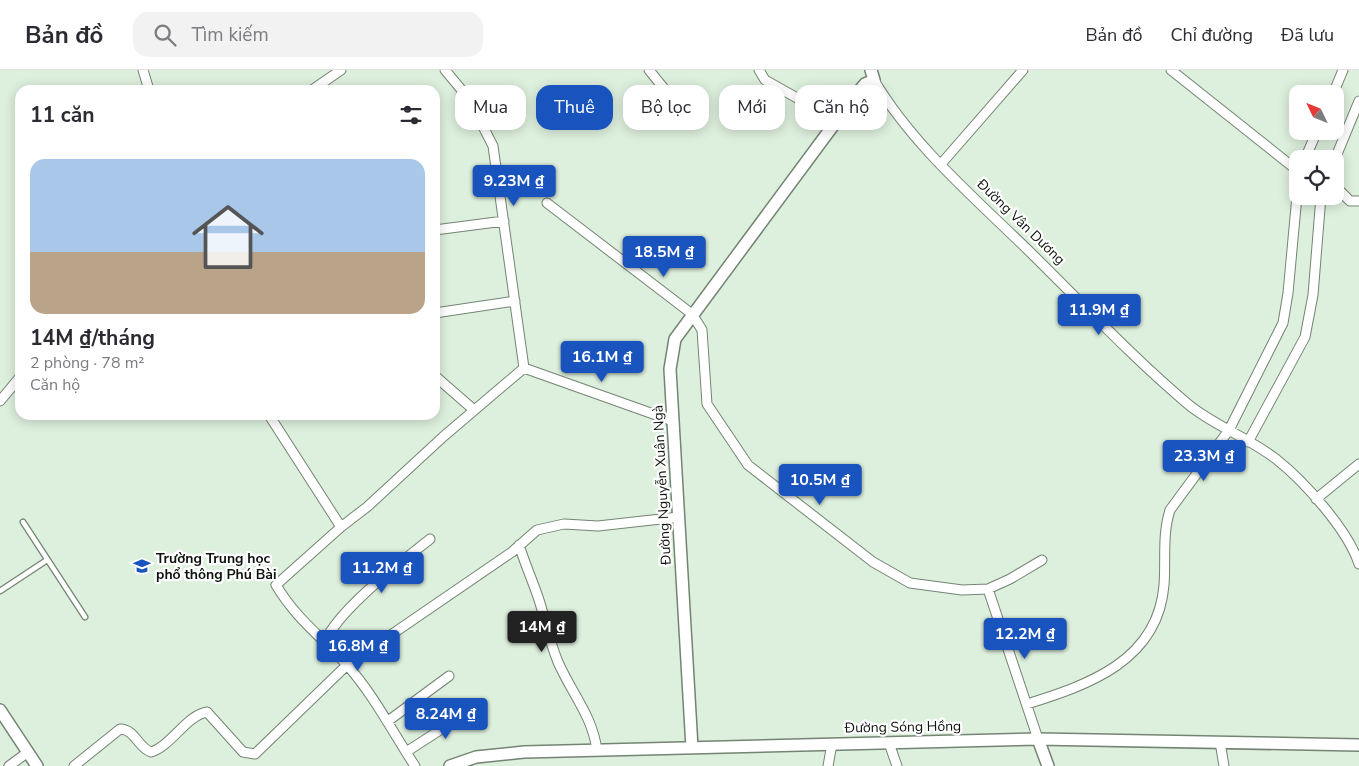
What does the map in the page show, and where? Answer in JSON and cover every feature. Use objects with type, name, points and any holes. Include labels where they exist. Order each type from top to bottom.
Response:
[{"type":"street","points":[[143,70],[148,85]]},
{"type":"street","points":[[320,85],[342,70]]},
{"type":"street","points":[[445,70],[469,99],[493,146],[524,368]]},
{"type":"street","points":[[649,70],[661,85]]},
{"type":"street","points":[[759,70],[765,80],[795,97]]},
{"type":"street","points":[[941,164],[1023,70]]},
{"type":"street","points":[[1171,70],[1289,163]]},
{"type":"street","points":[[1337,85],[1343,70]]},
{"type":"street","name":"Đường Nguyễn Xuân Ngà","points":[[864,85],[872,75]]},
{"type":"street","name":"Đường Vân Dương","points":[[872,75],[889,104],[941,164],[1183,399],[1276,459],[1326,509],[1356,554],[1359,564]]},
{"type":"street","points":[[1339,150],[1359,101]]},
{"type":"street","name":"Đường Nguyễn Xuân Ngà","points":[[692,748],[670,369],[675,339],[830,130]]},
{"type":"street","points":[[1344,194],[1350,200],[1359,201]]},
{"type":"street","points":[[547,203],[692,314],[702,330],[707,404],[748,465],[873,562],[910,583],[962,590],[988,589],[1010,579],[1042,560]]},
{"type":"street","points":[[1027,704],[1073,690],[1106,675],[1136,649],[1147,635],[1160,606],[1164,586],[1165,524],[1170,510],[1229,430],[1282,323],[1288,293],[1296,205]]},
{"type":"street","points":[[1248,442],[1305,337],[1313,295],[1320,205]]},
{"type":"street","points":[[440,229],[504,221]]},
{"type":"street","points":[[440,312],[514,302]]},
{"type":"street","points":[[416,766],[388,721],[347,665],[304,623],[276,585],[524,368]]},
{"type":"street","points":[[524,368],[673,420]]},
{"type":"street","points":[[440,380],[474,410]]},
{"type":"street","points":[[2,395],[15,382]]},
{"type":"street","points":[[272,420],[341,527]]},
{"type":"street","points":[[1316,499],[1359,464]]},
{"type":"street","points":[[74,766],[120,729],[128,730],[143,748],[151,752],[162,747],[198,716],[207,712],[243,752],[256,754],[347,665],[537,530],[564,524],[598,526],[679,516]]},
{"type":"street","points":[[324,643],[334,626],[376,583],[430,539]]},
{"type":"street","points":[[518,545],[540,602],[548,637],[560,665],[578,696],[594,731],[597,750]]},
{"type":"street","points":[[988,589],[1048,766]]},
{"type":"street","points":[[388,721],[450,676]]},
{"type":"street","points":[[406,752],[437,732],[468,705]]},
{"type":"street","points":[[0,710],[37,766]]},
{"type":"street","name":"Đường Sóng Hồng","points":[[450,766],[476,756],[524,752],[1038,739],[1359,745]]},
{"type":"street","points":[[1220,742],[1224,766]]},
{"type":"street","points":[[889,743],[897,766]]},
{"type":"street","points":[[828,766],[832,744]]},
{"type":"street","points":[[9,766],[28,752]]},
{"type":"lane","points":[[23,522],[84,617]]},
{"type":"lane","points":[[0,591],[47,560]]},
{"type":"place","name":"Trường Trung học phổ thông Phú Bài","points":[[142,566]]}]
